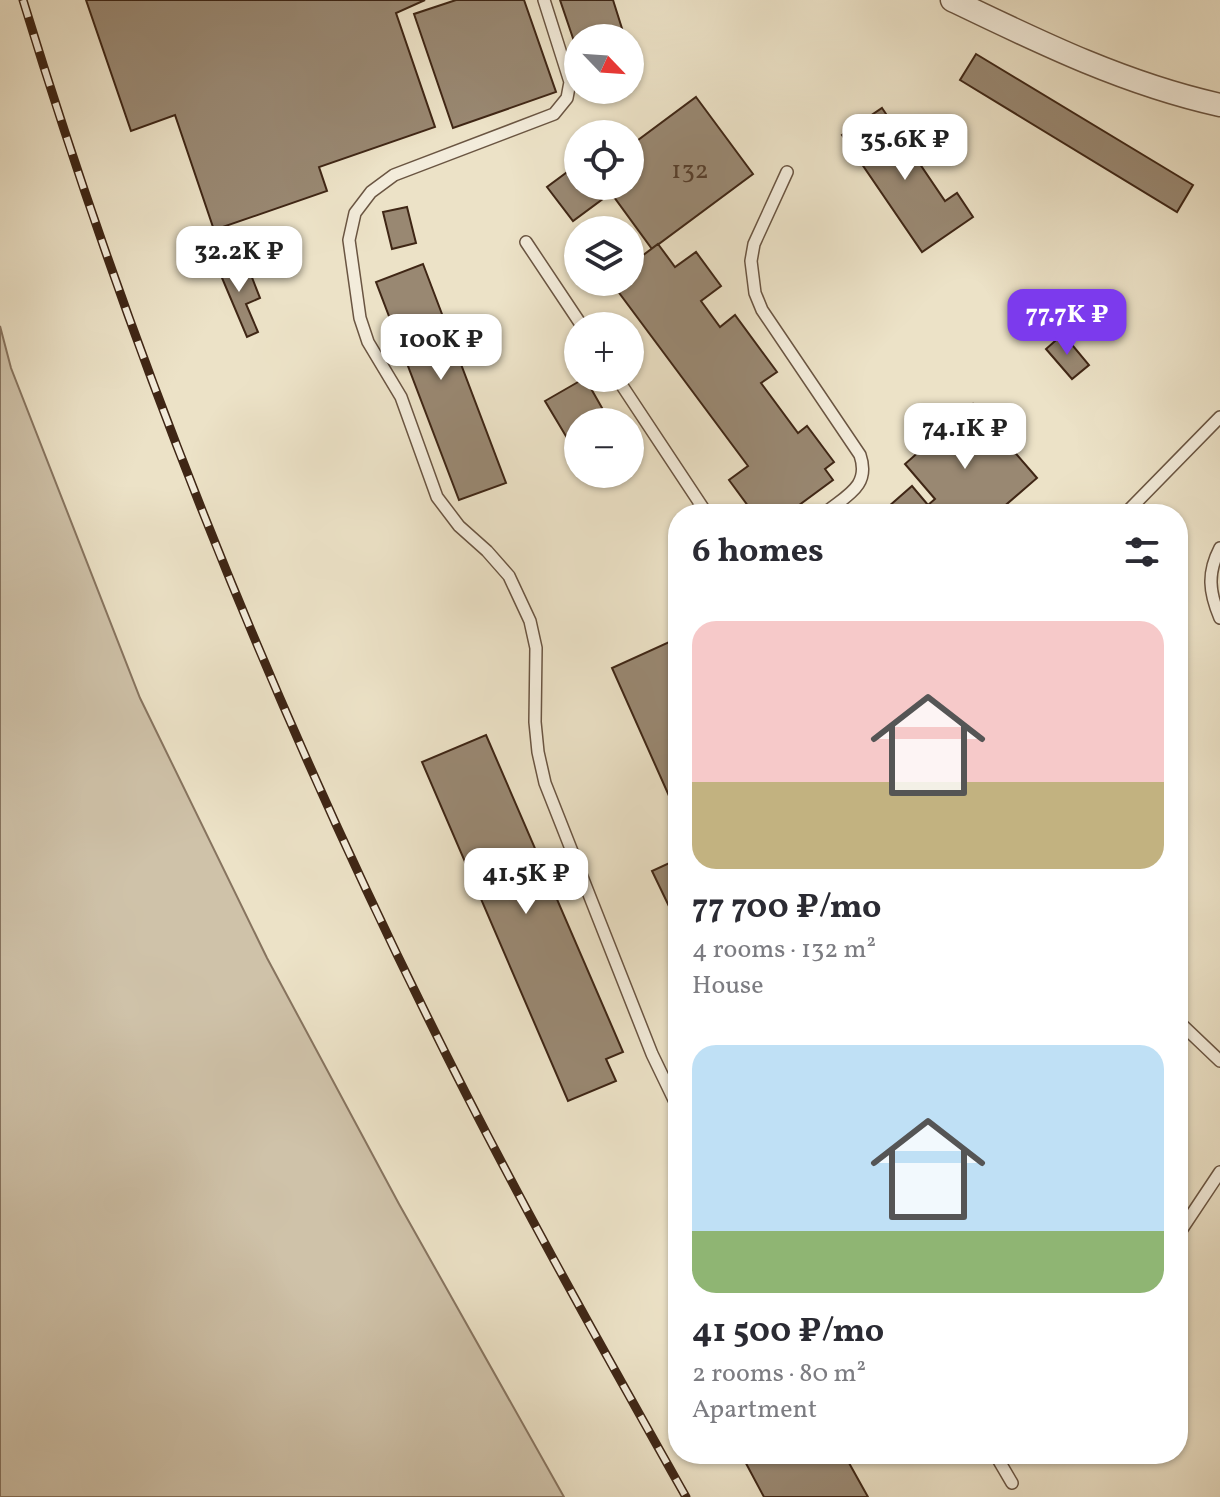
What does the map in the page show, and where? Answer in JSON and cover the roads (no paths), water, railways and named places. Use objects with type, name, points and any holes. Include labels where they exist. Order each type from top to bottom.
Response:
[{"type":"street","points":[[952,0],[1110,72],[1148,86],[1220,105]]},
{"type":"lane","points":[[544,0],[570,82],[567,98],[554,114],[394,175],[371,192],[355,213],[349,240],[360,318],[368,342],[401,397],[437,497],[459,526],[509,576],[525,609],[536,648],[535,722],[545,783],[668,1087]]},
{"type":"lane","points":[[787,172],[754,244],[752,278],[762,310],[860,455],[864,467],[863,478],[836,504]]},
{"type":"lane","points":[[526,242],[573,312]]},
{"type":"lane","points":[[626,392],[700,504]]},
{"type":"lane","points":[[1135,504],[1220,417]]},
{"type":"lane","points":[[1220,548],[1210,572],[1209,584],[1220,618]]},
{"type":"lane","points":[[1188,1031],[1220,1061]]},
{"type":"lane","points":[[1188,1220],[1220,1172]]},
{"type":"lane","points":[[1001,1464],[1012,1483]]},
{"type":"railway","points":[[23,0],[64,131],[155,389],[311,770],[428,1018],[490,1139],[686,1497]]}]
